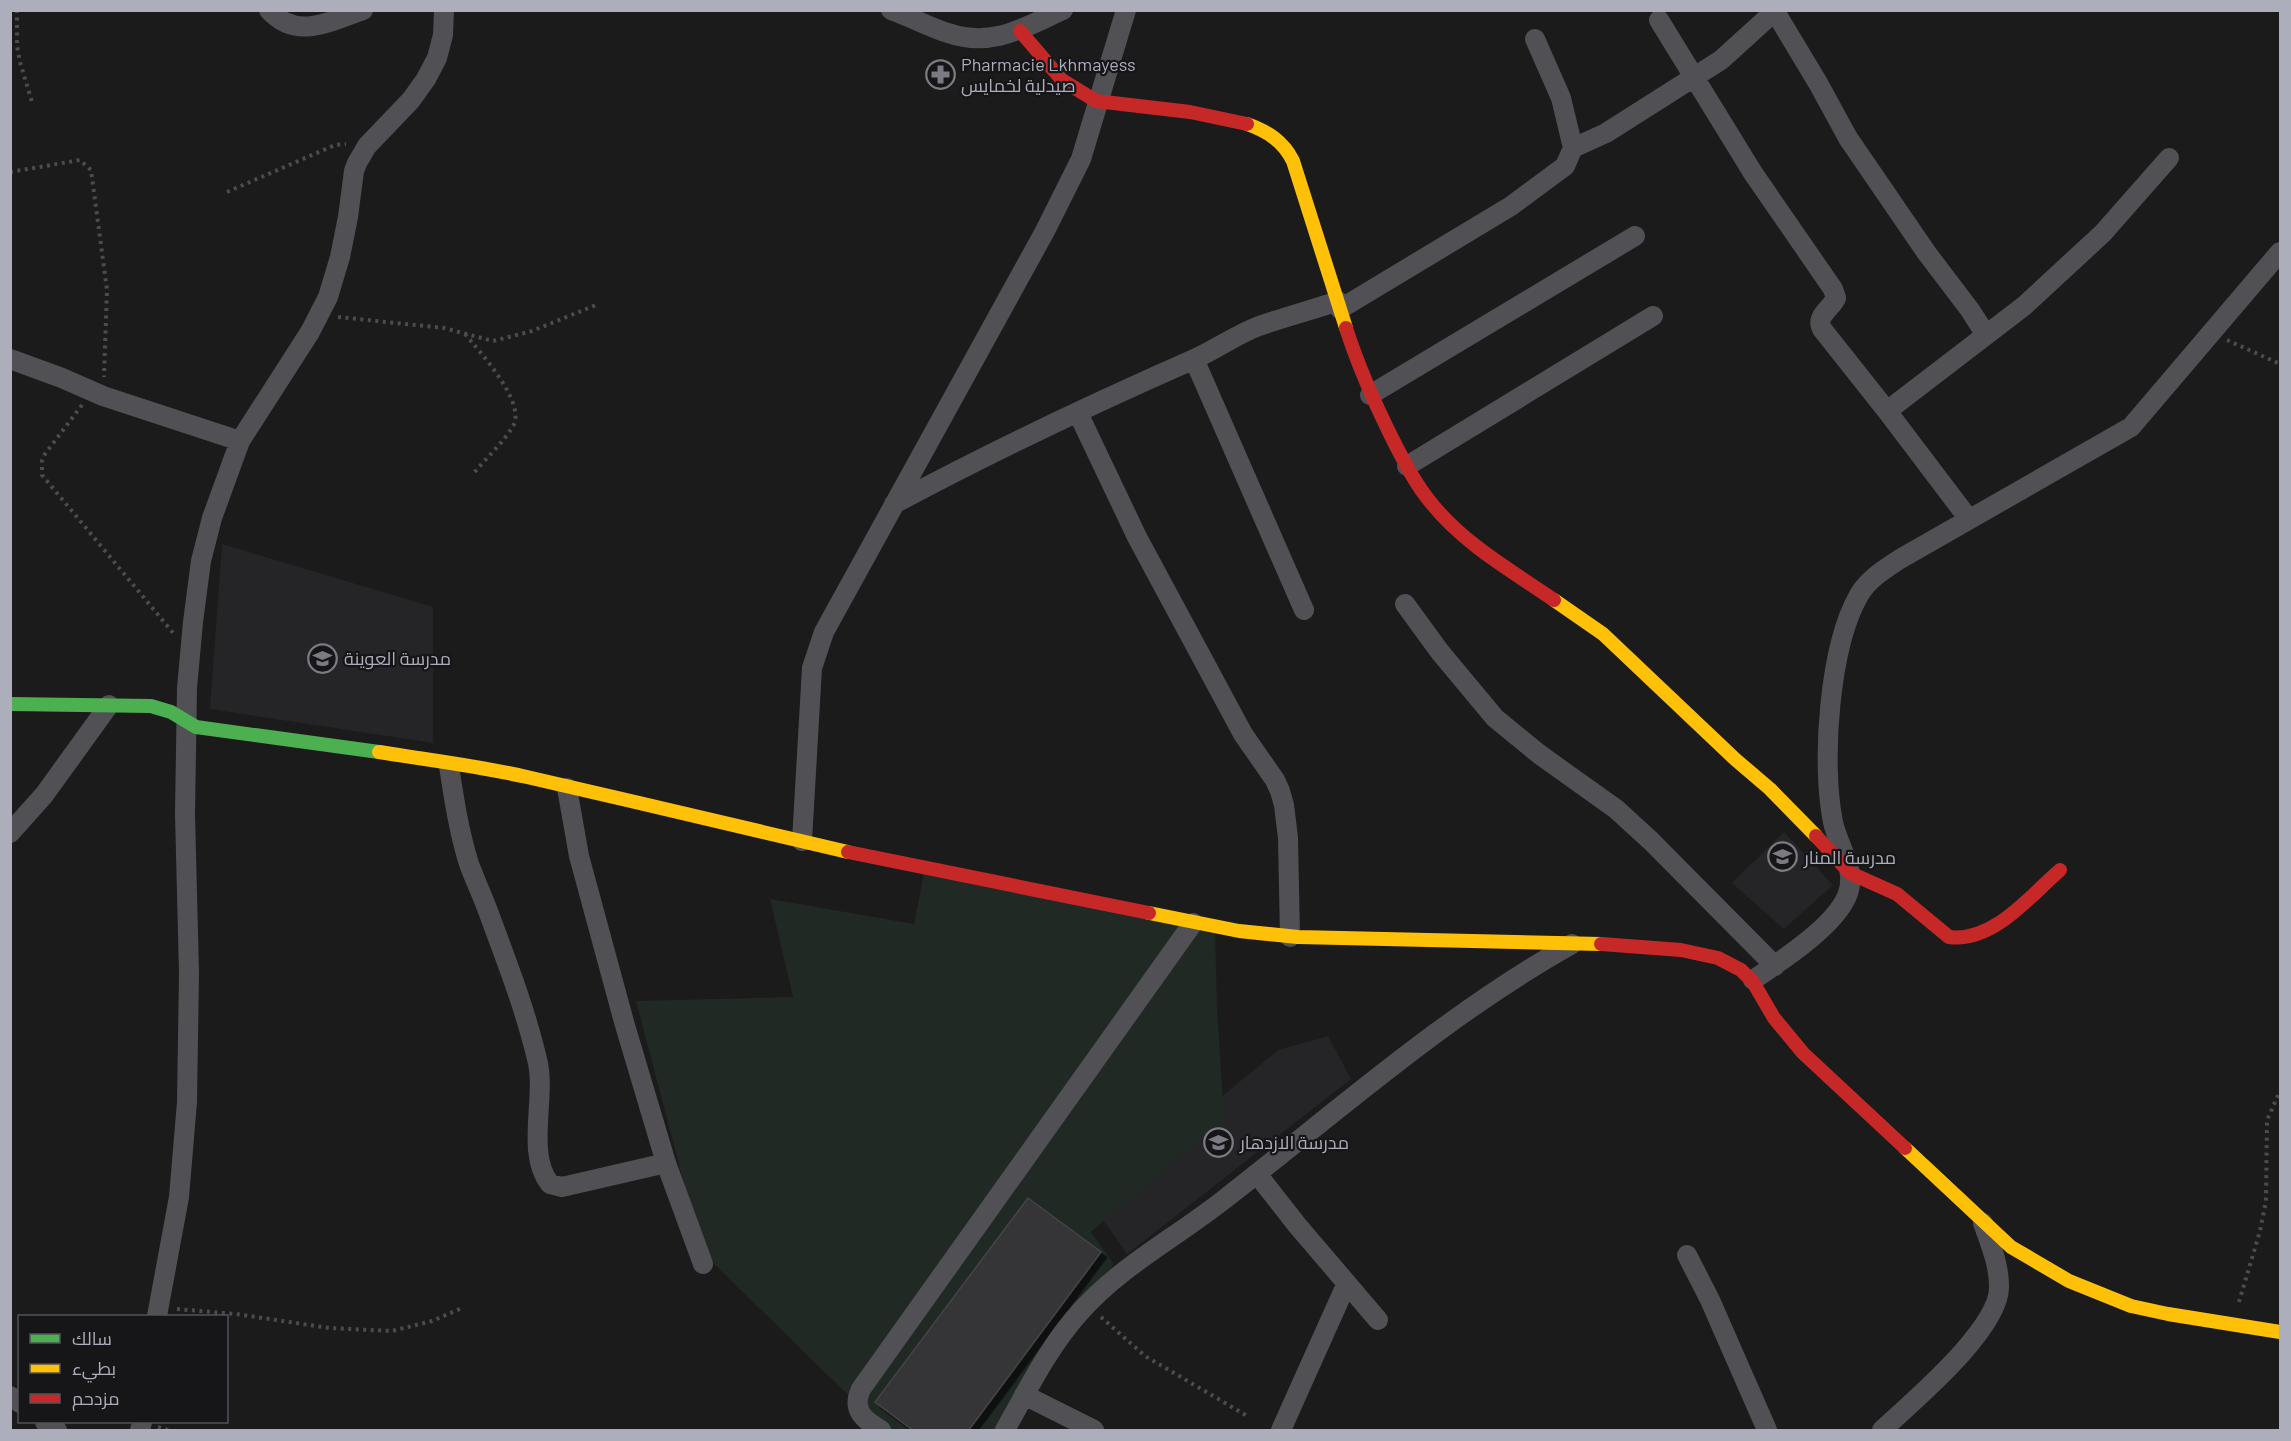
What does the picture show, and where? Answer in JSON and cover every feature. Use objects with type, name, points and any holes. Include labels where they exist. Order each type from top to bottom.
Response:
[{"type":"street","points":[[270,10],[283,23],[295,28],[322,24],[363,10]]},
{"type":"street","points":[[158,1312],[179,1197],[187,1102],[189,973],[185,814],[186,723],[190,653],[201,561],[212,518],[240,441],[320,315],[328,297],[340,257],[354,171],[367,146],[411,100],[426,79],[443,35],[444,10]]},
{"type":"street","points":[[891,10],[963,38],[1003,36],[1020,31],[1063,10]]},
{"type":"street","points":[[802,841],[812,668],[824,632],[1045,231],[1081,159],[1126,10]]},
{"type":"street","points":[[1573,148],[1606,133],[1721,60],[1774,11],[1848,138],[1986,335]]},
{"type":"street","points":[[1659,20],[1752,173],[1833,289],[1836,298],[1819,320],[1822,329],[1968,518]]},
{"type":"street","points":[[1020,31],[1061,81],[1099,102],[1209,115],[1259,129],[1280,141],[1299,175],[1339,305],[1370,395],[1407,466],[1432,505],[1458,531],[1603,634],[1736,760],[1770,789],[1850,873],[1897,894],[1950,937],[1960,939],[1987,931],[2060,870]]},
{"type":"street","points":[[894,504],[958,470],[1194,359],[1253,328],[1339,305],[1511,206],[1560,172],[1569,161],[1573,148],[1561,98],[1546,59],[1535,39]]},
{"type":"street","points":[[1887,411],[2024,306],[2103,233],[2169,158]]},
{"type":"street","points":[[1370,395],[1635,236]]},
{"type":"street","points":[[1754,980],[1804,944],[1840,908],[1850,886],[1850,873],[1834,826],[1827,772],[1828,732],[1835,676],[1849,615],[1860,593],[1875,576],[1968,518],[2080,458],[2131,427],[2280,252]]},
{"type":"street","points":[[1407,466],[1653,316]]},
{"type":"street","points":[[10,359],[97,394],[240,441]]},
{"type":"street","points":[[1194,359],[1304,610]]},
{"type":"street","points":[[1078,413],[1137,537],[1243,734],[1280,791],[1288,838],[1290,937]]},
{"type":"street","points":[[1405,604],[1440,652],[1495,718],[1539,754],[1616,810],[1651,841],[1775,966]]},
{"type":"street","points":[[10,704],[160,708],[186,723],[216,731],[339,745],[526,777],[1041,893],[1239,932],[1350,940],[1479,940],[1628,945],[1703,954],[1733,965],[1754,980],[1785,1034],[1982,1221],[2011,1247],[2046,1270],[2080,1287],[2130,1305],[2183,1317],[2280,1332]]},
{"type":"street","points":[[10,833],[44,795],[109,705]]},
{"type":"street","points":[[449,765],[460,828],[470,865],[509,969],[538,1060],[541,1078],[538,1155],[543,1174],[550,1184],[562,1187],[666,1163]]},
{"type":"street","points":[[567,788],[579,856],[594,913],[666,1163],[703,1264]]},
{"type":"street","points":[[881,1431],[857,1409],[856,1402],[861,1389],[1193,923]]},
{"type":"street","points":[[1005,1431],[1057,1342],[1087,1305],[1115,1277],[1257,1174],[1444,1026],[1495,990],[1573,944]]},
{"type":"street","points":[[1257,1174],[1346,1285],[1378,1320]]},
{"type":"street","points":[[1882,1431],[1967,1346],[1985,1324],[1996,1304],[2000,1287],[1996,1260],[1982,1221]]},
{"type":"street","points":[[1687,1255],[1710,1300],[1767,1431]]},
{"type":"street","points":[[1281,1431],[1346,1285]]},
{"type":"street","points":[[1024,1395],[1094,1431]]},
{"type":"path","points":[[17,10],[17,46],[32,102]]},
{"type":"path","points":[[227,192],[335,145],[367,146]]},
{"type":"path","points":[[10,172],[80,160],[91,170],[107,290],[108,320],[97,394],[45,454],[42,461],[42,475],[190,653]]},
{"type":"path","points":[[320,315],[444,328],[493,340],[508,338],[596,305]]},
{"type":"path","points":[[464,333],[494,371],[516,411],[513,426],[474,473]]},
{"type":"path","points":[[2211,333],[2280,364]]},
{"type":"path","points":[[2234,1325],[2260,1231],[2266,1200],[2267,1120],[2280,1091]]},
{"type":"path","points":[[1087,1305],[1145,1356],[1249,1417]]},
{"type":"path","points":[[158,1312],[236,1314],[329,1328],[392,1331],[432,1321],[462,1308]]},
{"type":"shaded area","name":"مدرسة العوينة","points":[[222,544],[433,607],[433,743],[210,709]]},
{"type":"shaded area","name":"مدرسة المنار","points":[[1784,832],[1833,885],[1784,929],[1732,883]]},
{"type":"shaded area","points":[[924,873],[1215,929],[1224,1120],[1091,1232],[1114,1264],[1034,1371],[1001,1430],[891,1430],[852,1399],[702,1252],[636,1001],[793,997],[770,899],[914,924]]},
{"type":"shaded area","name":"مدرسة الازدهار","points":[[1328,1036],[1351,1079],[1127,1254],[1092,1204],[1278,1050]]},
{"type":"building","points":[[1028,1198],[1101,1252],[968,1431],[914,1431],[875,1402]]},
{"type":"traffic: fast","points":[[10,704],[151,706],[171,712],[196,727],[379,752]]},
{"type":"traffic: slow","points":[[1247,124],[1274,138],[1293,161],[1346,328]]},
{"type":"traffic: slow","points":[[1554,600],[1603,634],[1736,760],[1770,789],[1816,836]]},
{"type":"traffic: slow","points":[[379,752],[509,773],[848,852]]},
{"type":"traffic: slow","points":[[1149,913],[1239,931],[1298,937],[1601,944]]},
{"type":"traffic: slow","points":[[1905,1148],[2011,1247],[2069,1281],[2131,1306],[2280,1332]]},
{"type":"traffic: jam","points":[[1020,31],[1062,80],[1096,101],[1190,112],[1247,124]]},
{"type":"traffic: jam","points":[[1346,328],[1380,414],[1426,497],[1459,532],[1554,600]]},
{"type":"traffic: jam","points":[[1816,836],[1850,873],[1897,894],[1949,937],[1965,937],[1981,933],[1996,925],[2060,870]]},
{"type":"traffic: jam","points":[[848,852],[1149,913]]},
{"type":"traffic: jam","points":[[1601,944],[1681,950],[1718,958],[1741,970],[1753,982],[1774,1018],[1803,1053],[1905,1148]]},
{"type":"place","name":"Pharmacie Lkhmayess صيدلية لخمايس","points":[[940,74]]},
{"type":"place","name":"مدرسة العوينة","points":[[323,658]]},
{"type":"place","name":"مدرسة المنار","points":[[1783,857]]},
{"type":"place","name":"مدرسة الازدهار","points":[[1219,1142]]}]
